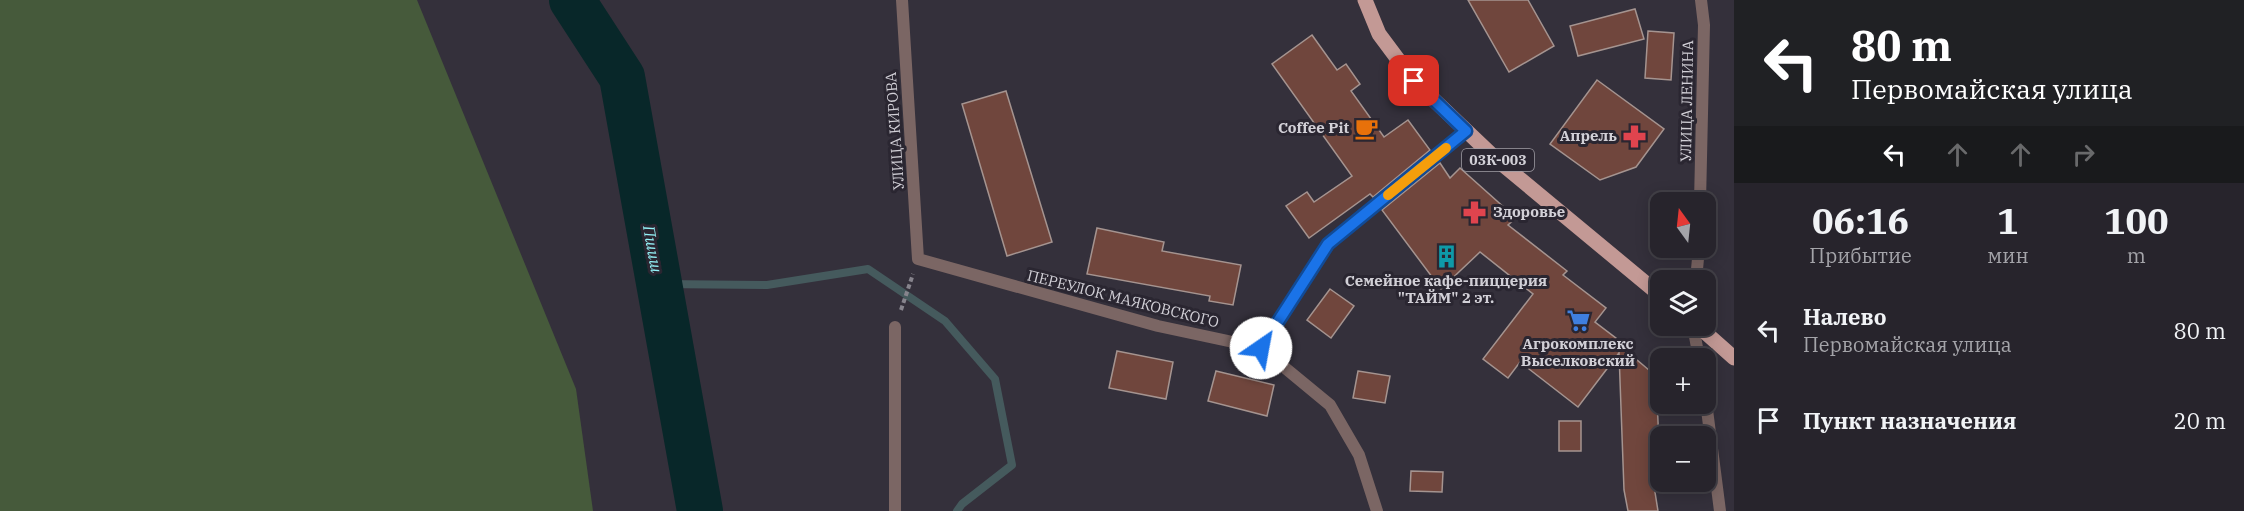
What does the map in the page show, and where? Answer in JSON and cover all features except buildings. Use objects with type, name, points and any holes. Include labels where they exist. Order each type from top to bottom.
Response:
[{"type":"main road","name":"03К-003","points":[[1365,0],[1379,34],[1414,81],[1496,159],[1650,287]]},
{"type":"main road","points":[[1707,336],[1734,358]]},
{"type":"street","name":"УЛИЦА КИРОВА","points":[[902,0],[918,260]]},
{"type":"street","name":"УЛИЦА ЛЕНИНА","points":[[1700,192],[1704,25],[1701,0]]},
{"type":"street","points":[[1261,348],[1328,244],[1466,131]]},
{"type":"street","name":"ПЕРЕУЛОК МАЯКОВСКОГО","points":[[918,260],[1158,326],[1261,348],[1330,405],[1359,455],[1377,511]]},
{"type":"street","points":[[895,327],[895,511]]},
{"type":"street","points":[[1708,414],[1720,511]]},
{"type":"path","points":[[895,327],[918,260]]},
{"type":"green space","points":[[0,0],[417,0],[576,389],[593,511],[0,511]]},
{"type":"waterway","name":"Пшиш","points":[[572,0],[622,77],[700,511]]},
{"type":"waterway","points":[[659,284],[767,285],[868,269],[945,321],[995,379],[1012,465],[962,504],[957,511]]},
{"type":"slow traffic","points":[[1388,195],[1446,148]]},
{"type":"place","name":"Coffee Pit","points":[[1367,128]]},
{"type":"place","name":"Апрель","points":[[1635,136]]},
{"type":"place","name":"Здоровье","points":[[1475,212]]},
{"type":"place","name":"Семейное кафе-пиццерия \"ТАЙМ\" 2 эт.","points":[[1446,257]]},
{"type":"place","name":"Агрокомплекс Выселковский","points":[[1578,320]]},
{"type":"route","points":[[1261,348],[1328,244],[1466,131],[1414,81]]}]
